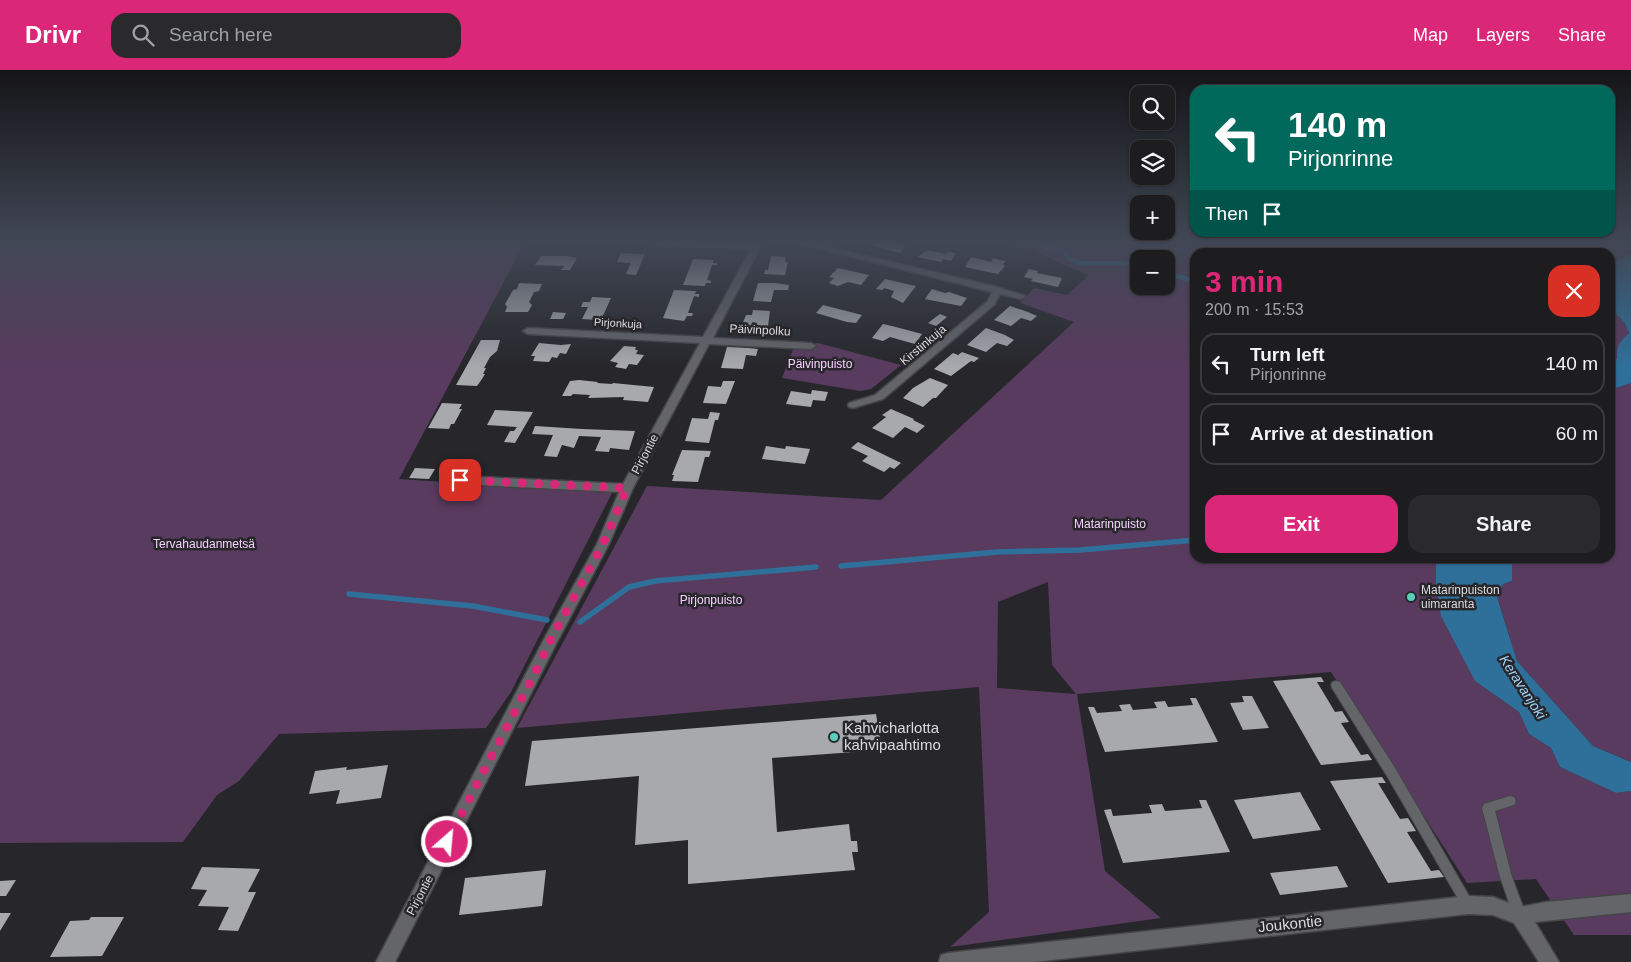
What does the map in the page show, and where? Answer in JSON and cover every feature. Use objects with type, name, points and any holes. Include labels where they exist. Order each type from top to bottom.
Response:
[{"type":"street","name":"Pirjontie","points":[[385,962],[549,643],[603,544],[627,488],[737,284]]},
{"type":"street","points":[[970,284],[1021,296]]},
{"type":"street","name":"Kirstinkuja","points":[[853,405],[879,397],[908,374],[992,302],[997,290]]},
{"type":"street","name":"Pirjonkuja","points":[[528,331],[707,340]]},
{"type":"street","name":"Päivinpolku","points":[[707,340],[811,346]]},
{"type":"street","points":[[460,480],[627,488]]},
{"type":"street","points":[[1550,962],[1520,916],[1546,911],[1631,903]]},
{"type":"street","name":"Joukontie","points":[[948,962],[1468,905],[1493,906],[1520,916]]},
{"type":"lane","points":[[1336,685],[1391,772],[1468,905]]},
{"type":"lane","points":[[1510,801],[1488,808],[1506,876],[1520,916]]},
{"type":"green space","name":"Tervahaudanmetsä","points":[[0,284],[503,284],[399,479],[612,493],[511,692],[486,728],[279,734],[239,781],[217,795],[183,842],[0,843]]},
{"type":"green space","points":[[1080,284],[1130,284],[1130,295],[1175,295],[1175,284],[1190,284],[1190,563],[1436,563],[1436,585],[1475,681],[1519,712],[1529,734],[1551,748],[1560,767],[1616,793],[1631,791],[1631,935],[1574,935],[1536,879],[1467,883],[1331,672],[1077,694],[1105,871],[1161,918],[950,947],[989,912],[979,687],[517,728],[647,486],[881,500],[1074,322],[1020,303],[1034,288],[1067,295]],"holes":[[[1048,582],[1052,665],[1076,694],[997,688],[998,602]]]},
{"type":"green space","points":[[1615,313],[1624,322],[1629,333],[1621,341],[1617,359],[1615,359]]},
{"type":"green space","name":"Päivinpuisto","points":[[818,343],[901,365],[871,389],[860,391],[782,378],[794,347]]},
{"type":"green space","points":[[1631,383],[1631,762],[1593,746],[1517,661],[1497,597],[1503,584],[1512,581],[1512,563],[1615,563],[1615,388]]},
{"type":"water","points":[[1615,284],[1631,284],[1631,383],[1615,388],[1615,359],[1617,359],[1617,351],[1619,344],[1629,333],[1624,322],[1615,313]]},
{"type":"water","name":"Keravanjoki","points":[[1436,563],[1512,563],[1512,581],[1503,584],[1497,597],[1517,661],[1593,746],[1631,762],[1631,791],[1616,793],[1560,767],[1551,748],[1529,734],[1519,712],[1475,681],[1441,616],[1436,585]]},
{"type":"building","points":[[519,284],[542,284],[539,291],[534,292],[529,302],[532,305],[528,312],[505,312],[507,307],[505,304],[513,290],[517,289]]},
{"type":"building","points":[[684,284],[706,284],[705,286]]},
{"type":"building","points":[[758,284],[789,285],[788,290],[774,290],[771,302],[753,301]]},
{"type":"building","points":[[881,284],[905,284],[916,286],[903,303],[891,297],[894,291],[884,288],[883,290],[876,289]]},
{"type":"building","points":[[1043,284],[1059,284],[1058,287]]},
{"type":"building","points":[[932,289],[967,298],[961,306],[925,299]]},
{"type":"building","points":[[674,290],[696,291],[695,294],[699,294],[699,297],[694,296],[688,313],[693,313],[692,316],[687,316],[684,321],[663,318]]},
{"type":"building","points":[[592,297],[611,298],[601,320],[582,319],[588,307],[581,307],[583,302],[590,302]]},
{"type":"building","points":[[823,305],[862,315],[856,323],[816,313]]},
{"type":"building","points":[[1010,306],[1037,316],[1031,321],[1021,318],[1011,326],[994,320]]},
{"type":"building","points":[[753,310],[770,311],[768,326],[762,327],[761,331],[742,330],[746,315],[752,315]]},
{"type":"building","points":[[553,312],[566,313],[563,319],[550,319]]},
{"type":"building","points":[[940,314],[947,317],[936,326],[928,323]]},
{"type":"building","points":[[883,324],[922,334],[915,344],[890,337],[883,341],[872,338]]},
{"type":"building","points":[[986,328],[1014,340],[1007,346],[997,343],[986,352],[967,345]]},
{"type":"building","points":[[481,340],[500,340],[497,351],[490,357],[484,368],[486,368],[483,374],[485,374],[477,386],[456,385]]},
{"type":"building","points":[[539,343],[571,344],[566,354],[560,353],[557,358],[552,357],[549,362],[533,361],[535,356],[531,356]]},
{"type":"building","points":[[624,346],[636,347],[635,350],[638,350],[636,354],[644,355],[637,365],[629,364],[626,369],[615,367],[618,363],[610,361]]},
{"type":"building","points":[[727,347],[758,349],[756,356],[746,355],[743,369],[721,368]]},
{"type":"building","points":[[962,352],[979,358],[974,362],[971,361],[951,376],[934,369],[953,353],[958,355]]},
{"type":"building","points":[[930,378],[948,385],[936,398],[933,398],[923,407],[903,398],[913,388]]},
{"type":"building","points":[[579,380],[654,387],[648,402],[623,400],[624,397],[588,398],[590,395],[573,394],[571,396],[562,396],[570,381]]},
{"type":"building","points":[[723,381],[735,381],[726,404],[703,403],[708,386],[721,387]]},
{"type":"building","points":[[812,390],[828,392],[825,401],[813,400],[811,407],[786,404],[791,391],[811,394]]},
{"type":"building","points":[[442,403],[462,404],[459,409],[462,409],[449,429],[428,428]]},
{"type":"building","points":[[891,409],[925,426],[917,433],[905,427],[893,438],[872,428],[886,417],[882,415]]},
{"type":"building","points":[[495,410],[533,412],[515,443],[504,442],[510,431],[514,431],[517,427],[487,425]]},
{"type":"building","points":[[710,412],[720,413],[718,420],[715,420],[709,443],[685,441],[692,418],[708,419]]},
{"type":"building","points":[[535,426],[635,431],[629,450],[610,448],[609,452],[595,451],[601,437],[579,436],[574,448],[562,445],[557,457],[544,456],[553,435],[532,434]]},
{"type":"building","points":[[858,442],[901,463],[894,469],[890,467],[884,472],[862,461],[868,456],[851,448]]},
{"type":"building","points":[[766,446],[785,449],[786,446],[810,449],[805,464],[762,459]]},
{"type":"building","points":[[682,450],[711,451],[709,457],[705,457],[698,482],[672,481],[674,475],[672,475]]},
{"type":"building","points":[[415,468],[435,469],[429,479],[409,478]]},
{"type":"building","points":[[1321,677],[1324,682],[1317,682],[1335,712],[1342,711],[1349,722],[1341,723],[1361,755],[1368,754],[1372,760],[1321,765],[1273,681]]},
{"type":"building","points":[[1242,696],[1252,696],[1269,728],[1243,730],[1230,703],[1244,702]]},
{"type":"building","points":[[1190,698],[1196,698],[1218,742],[1105,752],[1088,707],[1094,707],[1097,713],[1122,711],[1119,705],[1130,704],[1133,710],[1157,708],[1154,702],[1165,701],[1168,707],[1193,705]]},
{"type":"building","points":[[876,714],[882,750],[772,758],[777,832],[849,824],[851,841],[857,841],[858,852],[852,852],[855,870],[688,884],[688,840],[635,845],[639,776],[525,786],[532,741]]},
{"type":"building","points":[[388,765],[381,798],[336,804],[340,790],[309,794],[315,771],[347,767],[346,770]]},
{"type":"building","points":[[1382,777],[1386,783],[1378,783],[1400,819],[1408,818],[1416,831],[1407,832],[1431,871],[1439,870],[1444,877],[1388,883],[1330,781]]},
{"type":"building","points":[[1300,792],[1321,830],[1253,839],[1234,800]]},
{"type":"building","points":[[1199,800],[1206,800],[1230,852],[1123,863],[1104,810],[1111,809],[1113,816],[1152,813],[1149,805],[1162,804],[1165,811],[1202,808]]},
{"type":"building","points":[[1337,866],[1348,887],[1280,895],[1270,873]]},
{"type":"building","points":[[202,867],[260,869],[248,892],[256,892],[238,931],[218,930],[229,907],[198,906],[207,890],[191,889]]},
{"type":"building","points":[[546,870],[542,906],[459,915],[465,878]]},
{"type":"building","points":[[16,880],[6,896],[0,896],[0,881]]},
{"type":"building","points":[[0,913],[11,913],[0,931]]},
{"type":"building","points":[[91,917],[124,917],[102,956],[50,957],[70,921],[89,920]]},
{"type":"waterway","points":[[841,566],[997,552],[1080,550],[1190,540]]},
{"type":"waterway","points":[[580,622],[629,587],[655,581],[816,567]]},
{"type":"waterway","points":[[349,594],[473,606],[547,620]]},
{"type":"place","name":"Matarinpuiston uimaranta","points":[[1411,597]]},
{"type":"place","name":"Kahvicharlotta kahvipaahtimo","points":[[834,737]]},
{"type":"route","points":[[447,842],[549,643],[603,544],[627,488],[460,480]]},
{"type":"park label","name":"Matarinpuisto","points":[[1110,524]]},
{"type":"park label","name":"Pirjonpuisto","points":[[711,600]]}]
